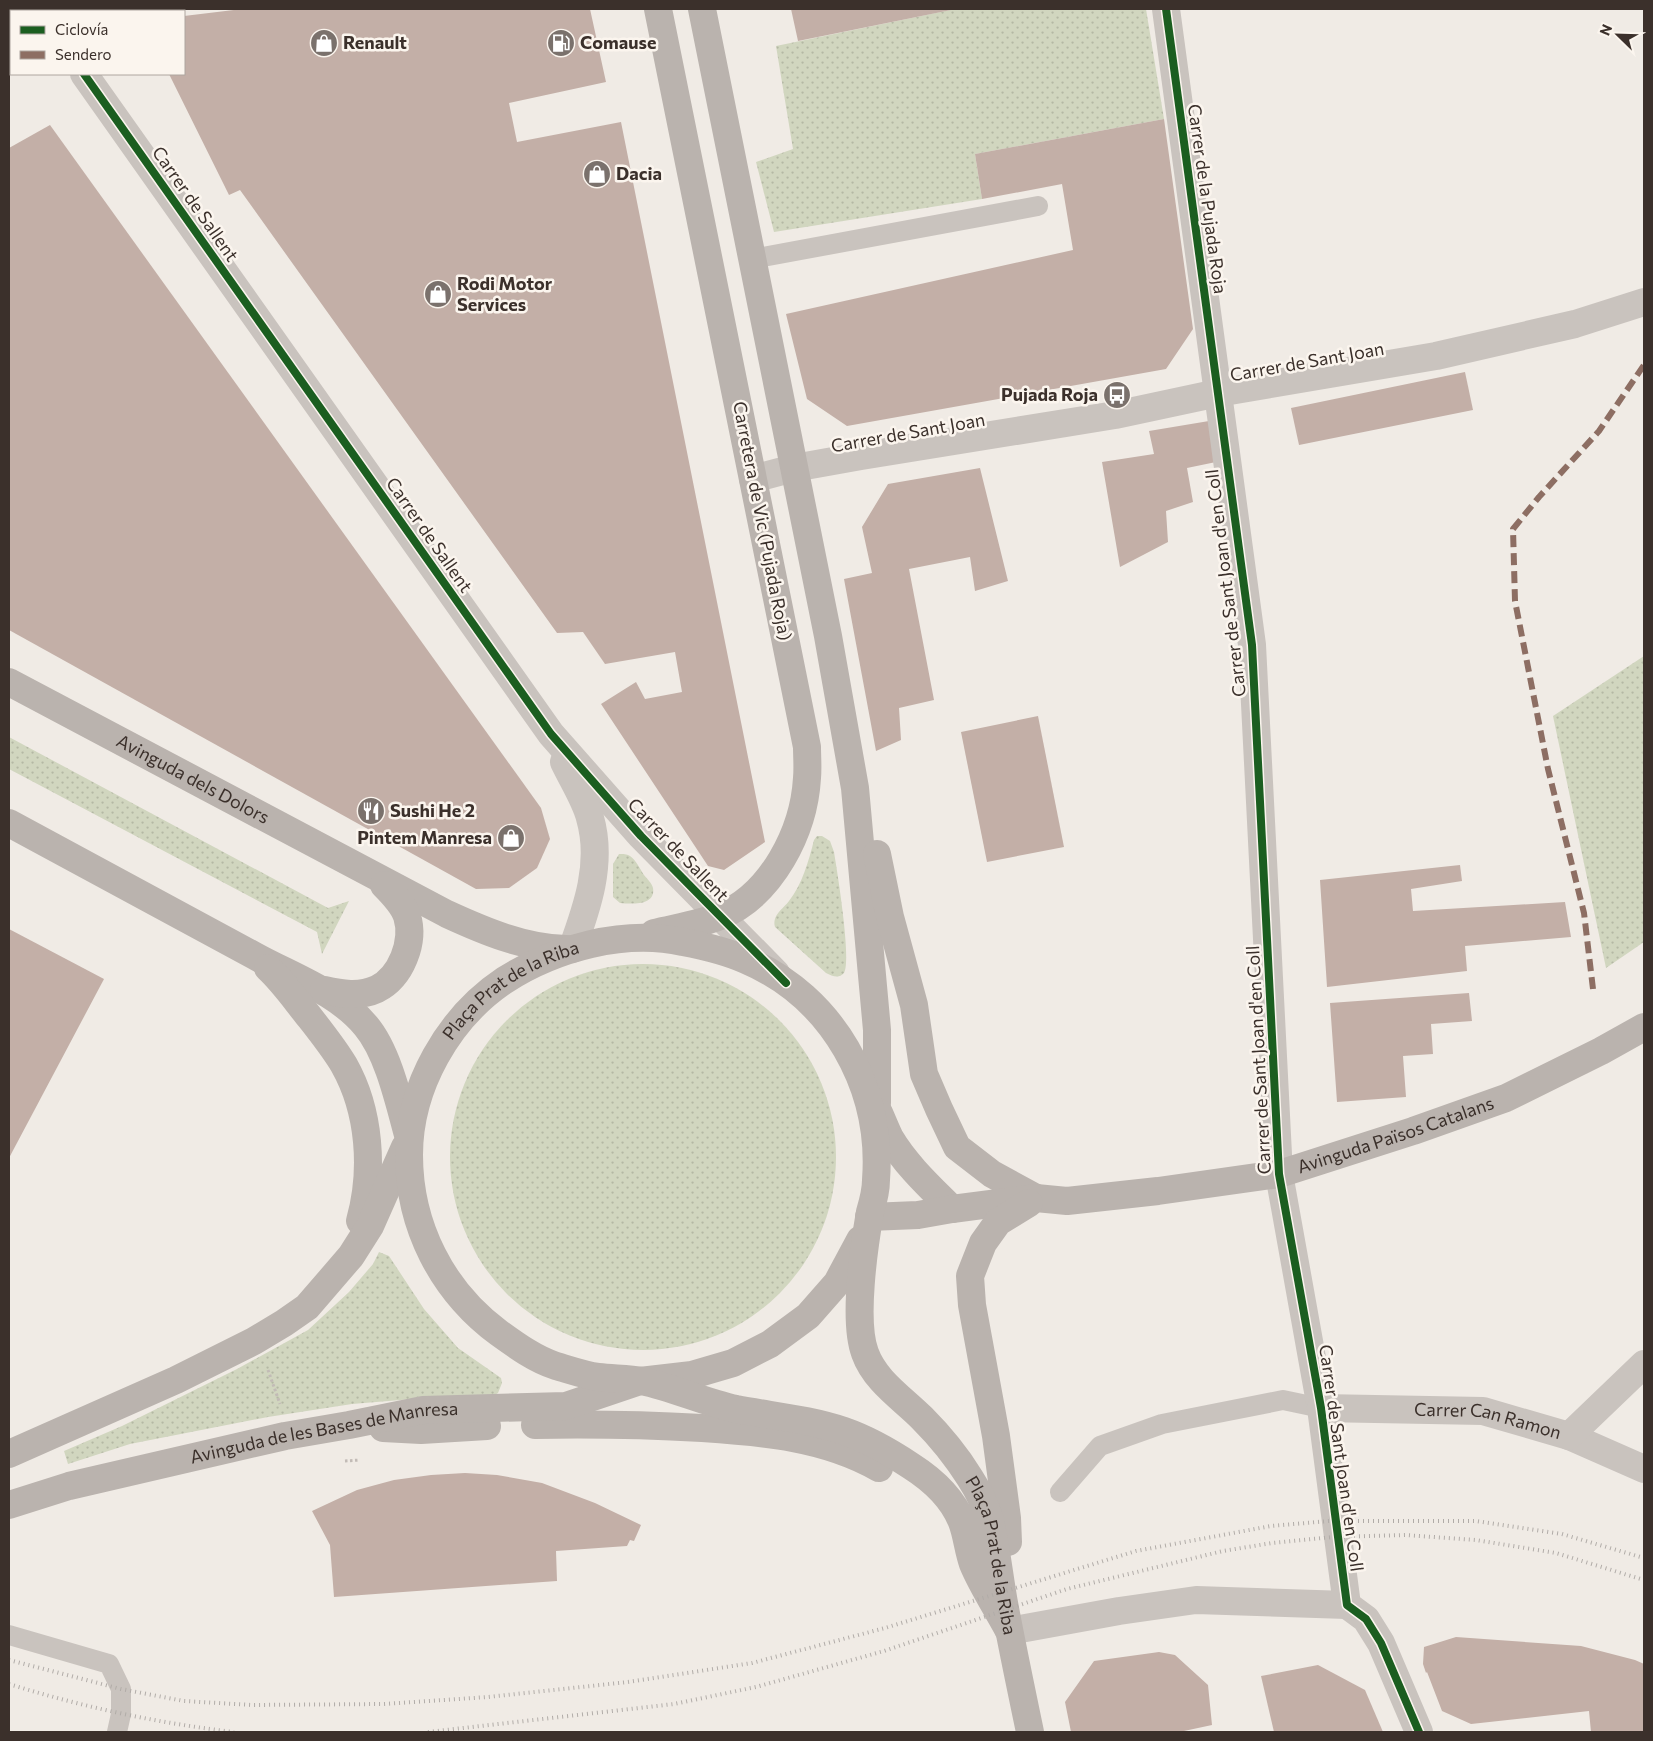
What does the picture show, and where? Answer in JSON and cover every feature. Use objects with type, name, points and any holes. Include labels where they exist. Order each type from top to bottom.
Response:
[{"type":"street","name":"Carretera de Vic (Pujada Roja)","points":[[633,938],[720,916],[739,906],[772,876],[794,834],[807,778],[807,747],[658,9]]},
{"type":"street","points":[[702,9],[828,636],[855,788],[876,848],[890,917],[914,1005],[924,1074],[957,1148],[992,1174],[1036,1198],[998,1222],[983,1243],[970,1276],[972,1305],[996,1436],[1007,1518],[1010,1631],[1030,1732]]},
{"type":"street","name":"Carrer de la Pujada Roja","points":[[1166,9],[1218,393]]},
{"type":"street","name":"Carrer de Sallent","points":[[85,75],[551,734],[641,836],[786,983]]},
{"type":"street","name":"Carrer de Sant Joan","points":[[753,479],[794,468],[1115,415],[1218,393],[1436,356],[1575,324],[1644,302]]},
{"type":"street","name":"Carrer de Sant Joan d'en Coll","points":[[1218,393],[1252,645],[1279,1174],[1321,1408],[1347,1605]]},
{"type":"street","name":"Avinguda dels Dolors","points":[[9,682],[447,914],[480,929],[525,944],[572,950]]},
{"type":"street","name":"Carrer de Sallent","points":[[551,734],[590,818],[594,847],[593,883],[585,914],[572,950]]},
{"type":"street","name":"Plaça Prat de la Riba","points":[[855,788],[877,1030],[873,1103],[877,1149],[876,1186],[869,1218],[860,1290],[861,1338],[867,1360],[880,1378],[924,1419],[943,1440],[970,1479],[988,1515],[1010,1631]]},
{"type":"street","name":"Avinguda dels Dolors","points":[[9,823],[256,957],[318,988],[348,1008],[367,1028],[378,1046],[387,1067],[409,1138]]},
{"type":"street","name":"Avinguda dels Dolors","points":[[318,988],[349,995],[369,991],[377,988],[391,977],[400,966],[405,955],[409,937],[407,917],[401,904],[376,878]]},
{"type":"street","name":"Plaça Prat de la Riba","points":[[952,1208],[925,1183],[890,1139],[855,1063],[835,1030],[809,1002],[786,983],[749,961],[710,948],[672,939],[633,938],[572,950],[537,962],[507,979],[482,998],[459,1021],[442,1046],[420,1090],[409,1138],[409,1179],[417,1218],[432,1257],[455,1291],[482,1321],[517,1347],[550,1364],[592,1376],[640,1381],[732,1408],[816,1423],[845,1431],[897,1457],[918,1470],[939,1487],[953,1504],[963,1524],[974,1564],[1010,1631]]},
{"type":"street","points":[[256,957],[272,972],[328,1040],[344,1066],[361,1108],[368,1158],[365,1203],[358,1226],[346,1252],[324,1288]]},
{"type":"street","name":"Avinguda Països Catalans","points":[[869,1218],[918,1215],[952,1208],[1036,1198],[1067,1201],[1158,1191],[1279,1174],[1413,1131],[1506,1098],[1602,1051],[1644,1026]]},
{"type":"street","points":[[9,1454],[176,1380],[254,1341],[284,1323],[307,1306],[351,1256],[370,1226],[409,1138]]},
{"type":"street","name":"Plaça Prat de la Riba","points":[[640,1381],[692,1375],[733,1363],[770,1344],[808,1316],[837,1283],[857,1249],[869,1218]]},
{"type":"street","points":[[1570,1436],[1644,1364]]},
{"type":"street","name":"Avinguda de les Bases de Manresa","points":[[9,1505],[69,1486],[285,1436],[423,1410],[566,1406],[640,1381]]},
{"type":"street","name":"Carrer Can Ramon","points":[[1321,1408],[1483,1411],[1570,1436],[1644,1469]]},
{"type":"street","points":[[349,1425],[421,1430],[498,1426],[608,1424],[724,1430],[781,1436],[839,1450],[865,1460],[911,1488],[934,1507],[947,1522],[974,1564]]},
{"type":"street","points":[[1010,1631],[1119,1611],[1196,1600],[1347,1605],[1366,1619],[1382,1643],[1419,1732]]},
{"type":"lane","points":[[752,259],[1038,206]]},
{"type":"lane","points":[[1060,1492],[1100,1446],[1162,1424],[1283,1400],[1321,1408]]},
{"type":"lane","points":[[9,1635],[110,1664],[121,1689],[121,1714],[117,1732]]},
{"type":"path","points":[[254,1341],[266,1363],[280,1403],[285,1436]]},
{"type":"green space","points":[[955,9],[1146,9],[1164,119],[975,154],[982,199],[774,232],[756,162],[793,149],[776,46]]},
{"type":"green space","points":[[1644,656],[1644,942],[1606,968],[1553,716]]},
{"type":"green space","points":[[9,737],[328,908],[349,901],[322,954],[317,932],[9,769]]},
{"type":"green space","points":[[817,836],[822,836],[830,841],[834,852],[838,877],[843,915],[846,965],[844,973],[838,976],[826,973],[775,927],[774,923],[779,913],[794,895]]},
{"type":"green space","points":[[619,854],[630,856],[652,884],[653,894],[647,901],[642,903],[620,903],[613,897],[613,864]]},
{"type":"green space","points":[[643,964],[681,968],[717,979],[750,997],[779,1021],[803,1050],[821,1083],[832,1119],[836,1157],[832,1195],[821,1231],[803,1264],[779,1293],[750,1317],[717,1335],[681,1346],[643,1350],[605,1346],[569,1335],[536,1317],[507,1293],[483,1264],[465,1231],[454,1195],[450,1157],[454,1119],[465,1083],[483,1050],[507,1021],[536,997],[569,979],[605,968]]},
{"type":"green space","points":[[379,1252],[389,1256],[424,1309],[458,1348],[501,1378],[502,1383],[498,1393],[493,1396],[425,1398],[352,1404],[268,1417],[130,1444],[68,1464],[64,1451],[122,1426],[237,1369],[308,1330],[349,1292],[373,1264]]},
{"type":"building","points":[[242,9],[590,9],[606,82],[509,103],[517,142],[621,122],[765,842],[724,870],[708,866],[601,704],[636,682],[645,699],[682,692],[675,652],[605,664],[583,632],[557,633],[240,190],[229,195],[169,75],[185,75],[185,16]]},
{"type":"building","points":[[791,9],[951,9],[951,10],[798,41]]},
{"type":"building","points":[[1164,119],[1193,329],[1166,369],[847,426],[807,399],[786,314],[1073,250],[1062,184],[982,199],[975,154]]},
{"type":"building","points":[[50,125],[541,808],[550,839],[537,868],[509,888],[476,889],[9,630],[9,148]]},
{"type":"building","points":[[1465,372],[1473,410],[1299,445],[1291,408]]},
{"type":"building","points":[[1209,421],[1216,462],[1187,468],[1193,502],[1166,511],[1168,542],[1120,567],[1102,462],[1154,454],[1149,431]]},
{"type":"building","points":[[980,468],[1008,581],[975,591],[970,557],[909,569],[934,700],[899,708],[901,740],[876,751],[844,579],[872,573],[862,527],[888,484]]},
{"type":"building","points":[[1038,716],[1064,847],[987,862],[961,732]]},
{"type":"building","points":[[1460,865],[1462,881],[1411,889],[1413,911],[1565,902],[1571,937],[1465,946],[1467,971],[1327,987],[1320,880]]},
{"type":"building","points":[[9,929],[104,979],[9,1158]]},
{"type":"building","points":[[1469,993],[1472,1021],[1431,1024],[1433,1054],[1403,1056],[1406,1097],[1337,1102],[1330,1003]]},
{"type":"building","points":[[465,1473],[497,1475],[542,1483],[595,1503],[641,1525],[634,1541],[630,1540],[627,1546],[556,1551],[557,1581],[334,1597],[330,1545],[312,1511],[357,1490],[394,1480]]},
{"type":"building","points":[[1456,1637],[1581,1646],[1644,1664],[1644,1732],[1591,1732],[1589,1711],[1471,1724],[1442,1711],[1423,1664],[1424,1647]]},
{"type":"building","points":[[1159,1652],[1175,1655],[1208,1685],[1212,1725],[1184,1732],[1071,1732],[1065,1702],[1094,1661]]},
{"type":"building","points":[[1318,1665],[1365,1690],[1383,1732],[1274,1732],[1261,1676]]},
{"type":"railway","points":[[9,1660],[121,1689],[184,1701],[252,1705],[384,1704],[488,1697],[628,1682],[752,1663],[885,1628],[1136,1551],[1271,1526],[1329,1521],[1476,1521],[1562,1534],[1644,1558]]},
{"type":"railway","points":[[428,1732],[674,1704],[756,1687],[884,1651],[1067,1589],[1223,1551],[1272,1543],[1333,1537],[1405,1535],[1476,1540],[1556,1553],[1644,1580]]},
{"type":"railway","points":[[9,1684],[120,1713],[234,1732]]},
{"type":"marked path","points":[[1593,989],[1584,913],[1548,769],[1515,601],[1513,529],[1539,497],[1599,431],[1644,365]]},
{"type":"cycle path","points":[[1166,9],[1252,645],[1279,1174],[1321,1408],[1347,1605],[1366,1619],[1381,1643],[1419,1732]]},
{"type":"cycle path","points":[[85,75],[551,734],[641,836],[786,983]]},
{"type":"place","name":"Renault","points":[[324,43]]},
{"type":"place","name":"Comause","points":[[561,43]]},
{"type":"place","name":"Dacia","points":[[597,174]]},
{"type":"place","name":"Rodi Motor Services","points":[[438,294]]},
{"type":"place","name":"Pujada Roja","points":[[1117,395]]},
{"type":"place","name":"Sushi He 2","points":[[371,811]]},
{"type":"place","name":"Pintem Manresa","points":[[511,838]]}]
